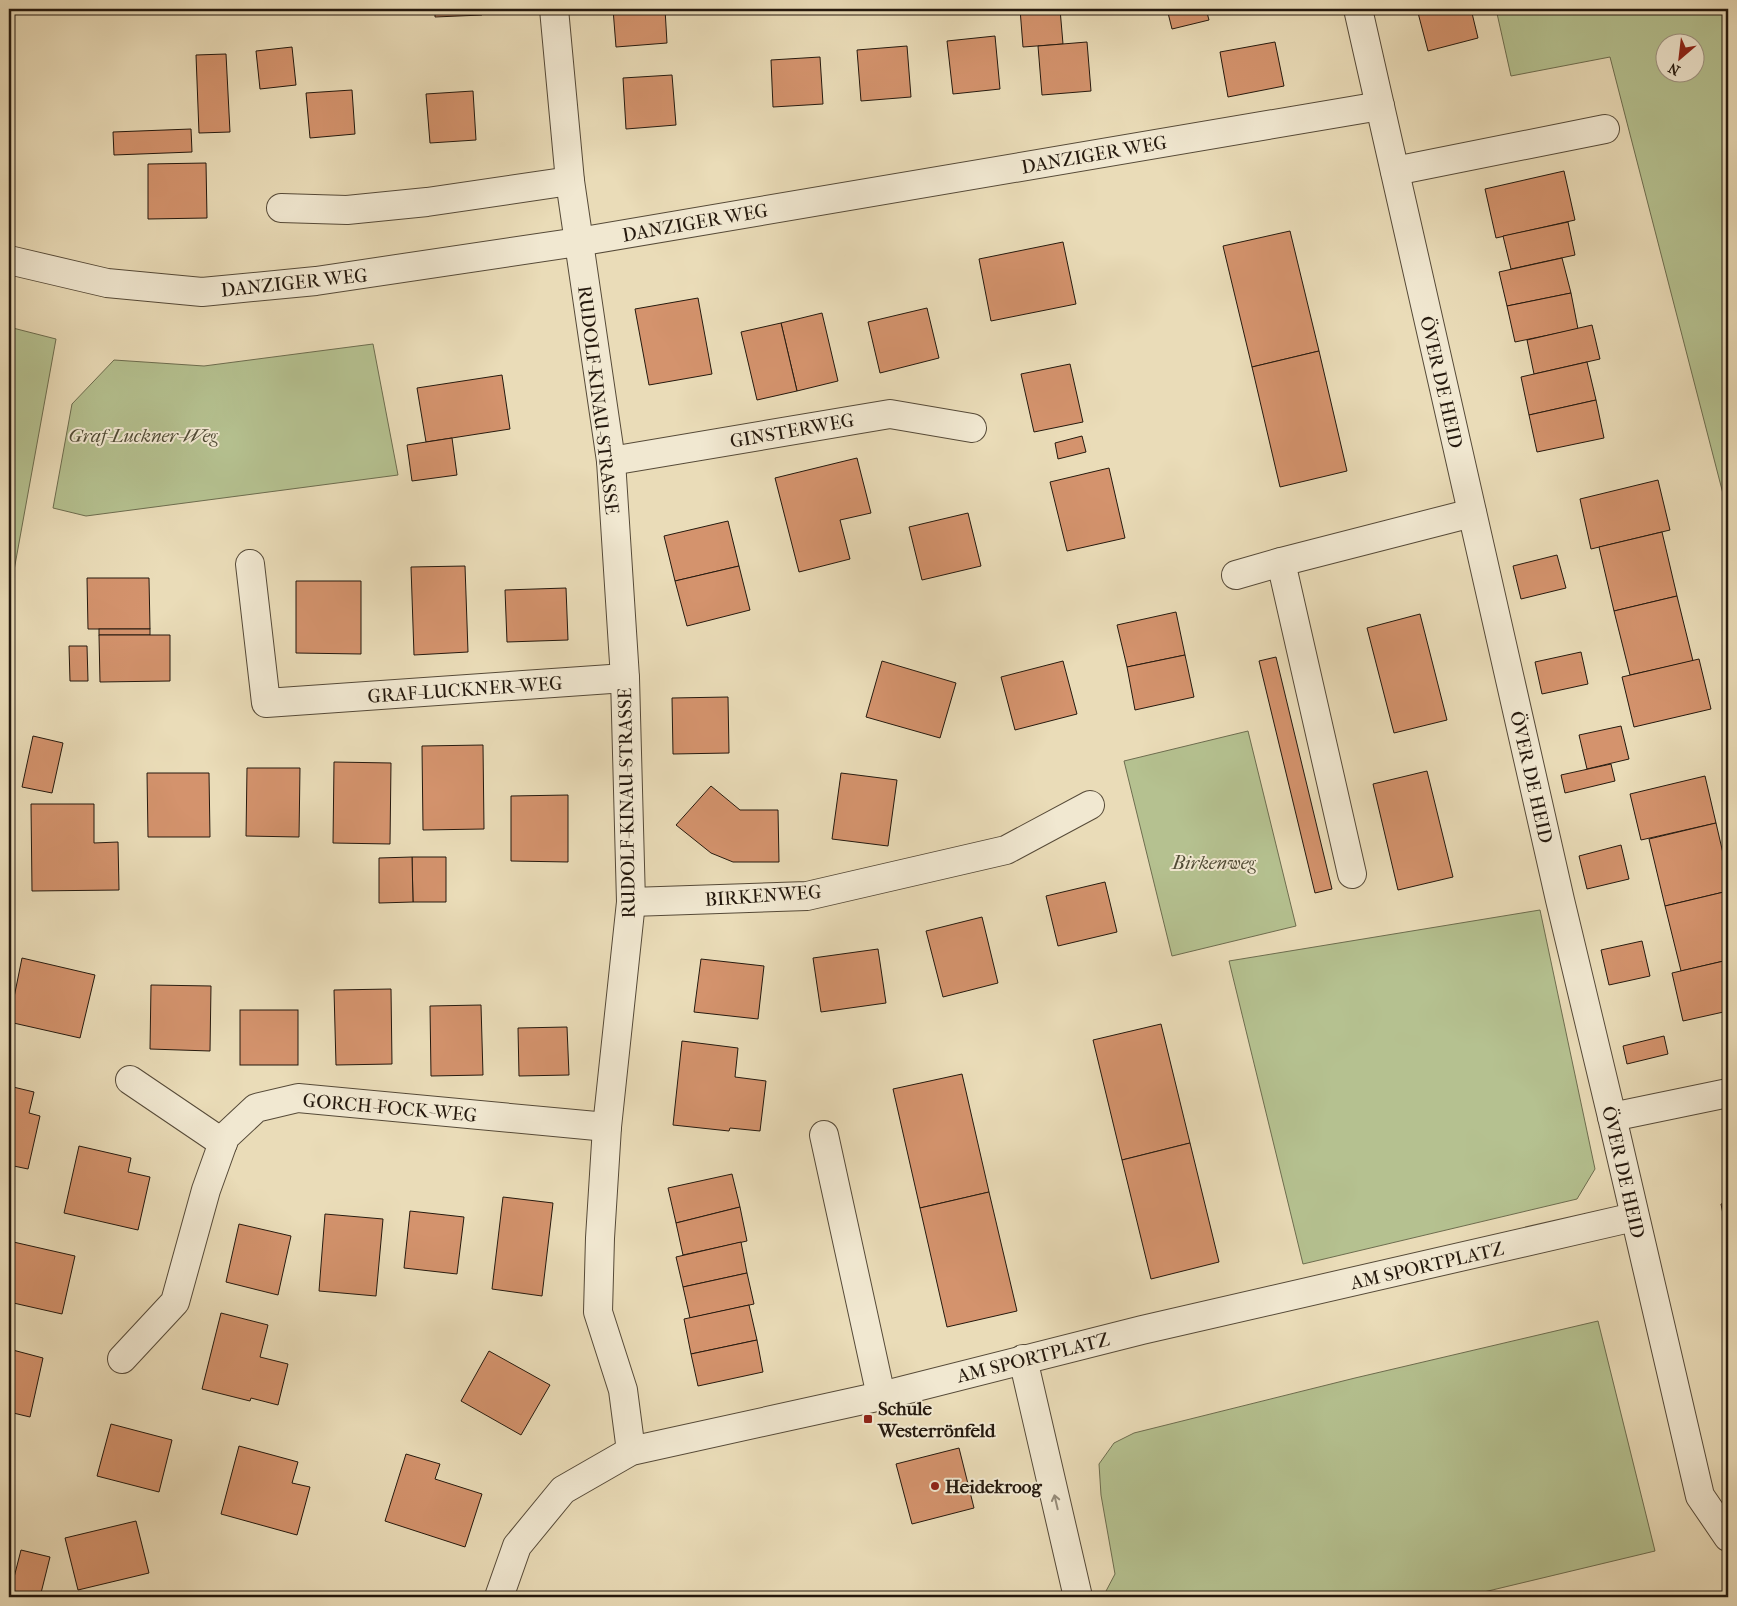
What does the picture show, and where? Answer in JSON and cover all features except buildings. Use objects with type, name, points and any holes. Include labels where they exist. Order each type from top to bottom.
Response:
[{"type":"street","name":"RUDOLF-KINAU-STRASSE","points":[[554,9],[570,181],[611,461],[625,678],[631,902],[606,1127],[598,1312],[623,1390],[631,1451]]},
{"type":"street","name":"ÖVER DE HEID","points":[[1358,9],[1560,900],[1700,1496],[1728,1537]]},
{"type":"street","name":"DANZIGER WEG","points":[[9,260],[107,283],[202,292],[316,281],[578,242],[1380,106]]},
{"type":"street","points":[[1395,171],[1605,129]]},
{"type":"street","points":[[281,208],[347,210],[427,202],[570,181]]},
{"type":"street","name":"GINSTERWEG","points":[[611,461],[890,414],[972,428]]},
{"type":"street","points":[[1236,574],[1472,514]]},
{"type":"street","points":[[1281,562],[1352,874]]},
{"type":"street","name":"GRAF-LUCKNER-WEG","points":[[250,564],[266,703],[625,678]]},
{"type":"street","name":"BIRKENWEG","points":[[631,902],[807,896],[1006,850],[1090,805]]},
{"type":"street","points":[[130,1080],[223,1143]]},
{"type":"street","points":[[1612,1117],[1728,1093]]},
{"type":"street","name":"GORCH-FOCK-WEG","points":[[122,1359],[175,1302],[206,1190],[225,1137],[256,1108],[298,1098],[606,1127]]},
{"type":"street","points":[[824,1135],[881,1396]]},
{"type":"street","name":"AM SPORTPLATZ","points":[[499,1597],[517,1546],[562,1490],[631,1451],[881,1396],[1023,1359],[1634,1217]]},
{"type":"street","points":[[1023,1359],[1078,1597]]},
{"type":"green space","points":[[1496,9],[1728,9],[1728,513],[1610,57],[1511,76]]},
{"type":"green space","points":[[9,327],[56,339],[9,598]]},
{"type":"green space","name":"Graf-Luckner-Weg","points":[[373,344],[398,475],[86,516],[53,508],[72,404],[114,360],[204,366]]},
{"type":"green space","name":"Birkenweg","points":[[1248,731],[1296,926],[1172,956],[1124,761]]},
{"type":"green space","points":[[1540,910],[1595,1169],[1577,1199],[1303,1264],[1229,961]]},
{"type":"green space","points":[[1598,1321],[1655,1551],[1463,1597],[1105,1597],[1105,1593],[1115,1574],[1101,1495],[1099,1464],[1114,1443],[1134,1433],[1355,1378]]},
{"type":"place","name":"Schule Westerrönfeld","points":[[868,1419]]},
{"type":"place","name":"Heidekroog","points":[[935,1486]]}]
